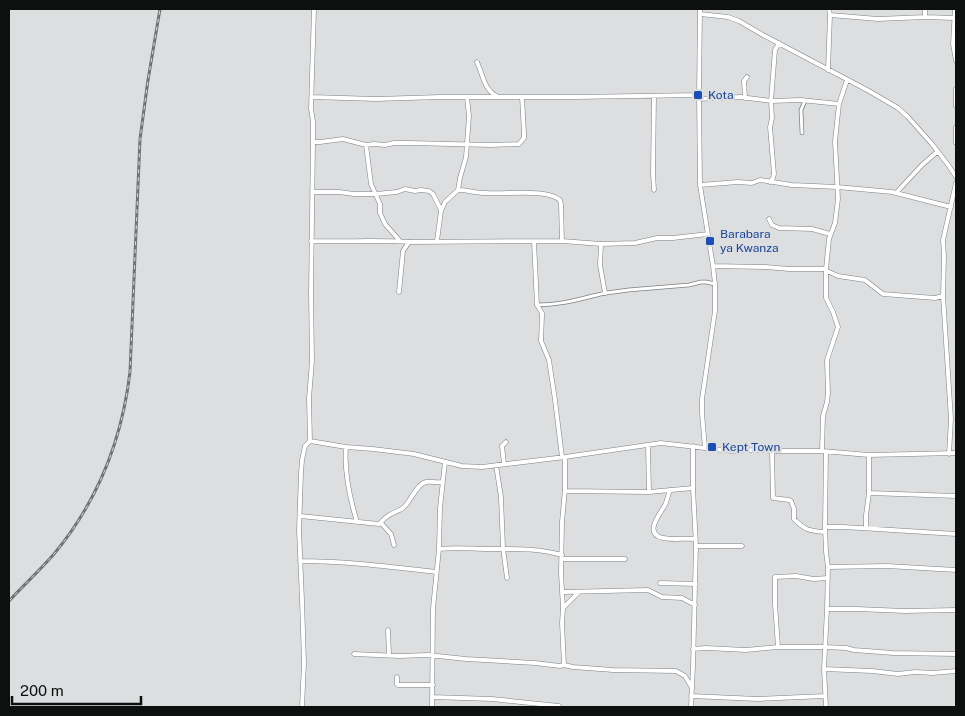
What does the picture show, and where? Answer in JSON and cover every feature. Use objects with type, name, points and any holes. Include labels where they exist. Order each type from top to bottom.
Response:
[{"type":"street","points":[[302,707],[304,664],[299,530],[302,460],[305,446],[310,441],[313,142],[311,109],[314,9]]},
{"type":"street","points":[[700,9],[700,185],[715,284],[715,311],[702,399],[705,448]]},
{"type":"street","points":[[828,70],[829,9]]},
{"type":"street","points":[[925,9],[925,17]]},
{"type":"street","points":[[955,9],[953,44],[956,61]]},
{"type":"street","points":[[700,14],[728,17],[739,21],[874,94],[903,112],[932,144],[956,177]]},
{"type":"street","points":[[830,15],[878,20],[925,17],[954,18]]},
{"type":"street","points":[[770,182],[774,178],[770,127],[775,50],[779,43]]},
{"type":"street","points":[[478,62],[488,89],[492,94],[499,97]]},
{"type":"street","points":[[745,98],[744,81],[747,77]]},
{"type":"street","points":[[826,707],[824,669],[828,567],[825,529],[823,416],[828,393],[827,360],[838,327],[826,298],[825,290],[830,234],[834,226],[838,199],[835,141],[839,104],[847,80]]},
{"type":"street","points":[[956,89],[956,106]]},
{"type":"street","points":[[312,97],[376,99],[654,96],[728,97],[772,101],[801,100],[839,104]]},
{"type":"street","points":[[654,96],[654,190]]},
{"type":"street","points":[[437,241],[441,211],[446,202],[458,190],[466,157],[469,116],[467,97]]},
{"type":"street","points":[[313,142],[343,139],[366,145],[394,143],[519,144],[524,138],[522,97]]},
{"type":"street","points":[[802,133],[801,110],[804,101]]},
{"type":"street","points":[[956,127],[956,143]]},
{"type":"street","points":[[366,145],[372,189],[380,204],[380,213],[385,224],[399,241],[403,251]]},
{"type":"street","points":[[896,193],[937,152]]},
{"type":"street","points":[[700,185],[738,182],[752,183],[760,180],[792,185],[896,193],[951,207]]},
{"type":"street","points":[[949,454],[951,419],[943,296],[943,240],[956,183]]},
{"type":"street","points":[[312,192],[376,194],[397,192],[404,189],[428,191],[433,194],[441,211]]},
{"type":"street","points":[[458,190],[553,196],[560,200],[562,241]]},
{"type":"street","points":[[769,219],[772,225],[777,228],[812,230],[830,234]]},
{"type":"street","points":[[312,241],[562,241],[601,244],[635,243],[657,238],[708,234]]},
{"type":"street","points":[[534,241],[538,305],[542,312],[541,340],[549,360],[564,457],[565,491],[561,573],[564,608],[562,623],[564,665]]},
{"type":"street","points":[[399,292],[403,251],[409,242]]},
{"type":"street","points":[[601,244],[600,265],[605,293]]},
{"type":"street","points":[[713,266],[766,266],[826,270],[838,276],[865,280],[883,294],[936,298],[943,296]]},
{"type":"street","points":[[538,305],[549,306],[566,303],[610,292],[689,286],[701,282],[715,284]]},
{"type":"street","points":[[310,441],[346,448],[414,454],[445,462],[482,467],[661,444],[731,451],[824,451],[869,455],[956,454]]},
{"type":"street","points":[[504,464],[502,446],[506,442]]},
{"type":"street","points":[[648,446],[649,492]]},
{"type":"street","points":[[691,707],[696,584],[693,446]]},
{"type":"street","points":[[346,448],[346,465],[351,500],[357,522]]},
{"type":"street","points":[[772,451],[773,498],[791,501],[794,509],[794,519],[803,528],[813,531],[866,528],[956,534]]},
{"type":"street","points":[[866,528],[869,493],[869,455]]},
{"type":"street","points":[[432,707],[433,608],[445,462]]},
{"type":"street","points":[[496,465],[501,497],[503,548],[507,578]]},
{"type":"street","points":[[300,516],[377,524],[405,506],[424,482],[442,482]]},
{"type":"street","points":[[565,491],[649,492],[693,488]]},
{"type":"street","points":[[670,490],[666,502],[654,522],[655,533],[664,538],[696,539]]},
{"type":"street","points":[[869,493],[956,495],[956,503]]},
{"type":"street","points":[[381,523],[391,534],[394,545]]},
{"type":"street","points":[[696,546],[742,546]]},
{"type":"street","points":[[439,549],[503,548],[541,550],[562,557],[625,559]]},
{"type":"street","points":[[388,560],[388,567]]},
{"type":"street","points":[[300,561],[325,561],[436,572]]},
{"type":"street","points":[[828,567],[887,566],[956,570]]},
{"type":"street","points":[[778,647],[775,577],[828,578]]},
{"type":"street","points":[[660,583],[696,584]]},
{"type":"street","points":[[563,592],[648,590],[662,596],[682,598],[695,605]]},
{"type":"street","points":[[564,608],[579,592]]},
{"type":"street","points":[[827,609],[956,610]]},
{"type":"street","points":[[388,630],[389,655]]},
{"type":"street","points":[[693,649],[746,650],[778,647],[825,647],[893,653],[956,654]]},
{"type":"street","points":[[354,654],[433,655],[613,670],[676,671],[685,676],[692,688]]},
{"type":"street","points":[[824,669],[898,674],[956,672]]},
{"type":"street","points":[[396,677],[396,684],[398,685],[433,685]]},
{"type":"street","points":[[691,696],[758,699],[825,696]]},
{"type":"street","points":[[432,697],[492,699],[558,706]]},
{"type":"railway","points":[[9,601],[54,554],[70,534],[106,469],[121,422],[130,372],[140,139],[160,9]]},
{"type":"place","name":"Kota","points":[[698,95]]},
{"type":"place","name":"Barabara ya Kwanza","points":[[710,241]]},
{"type":"place","name":"Kept Town","points":[[712,447]]}]
